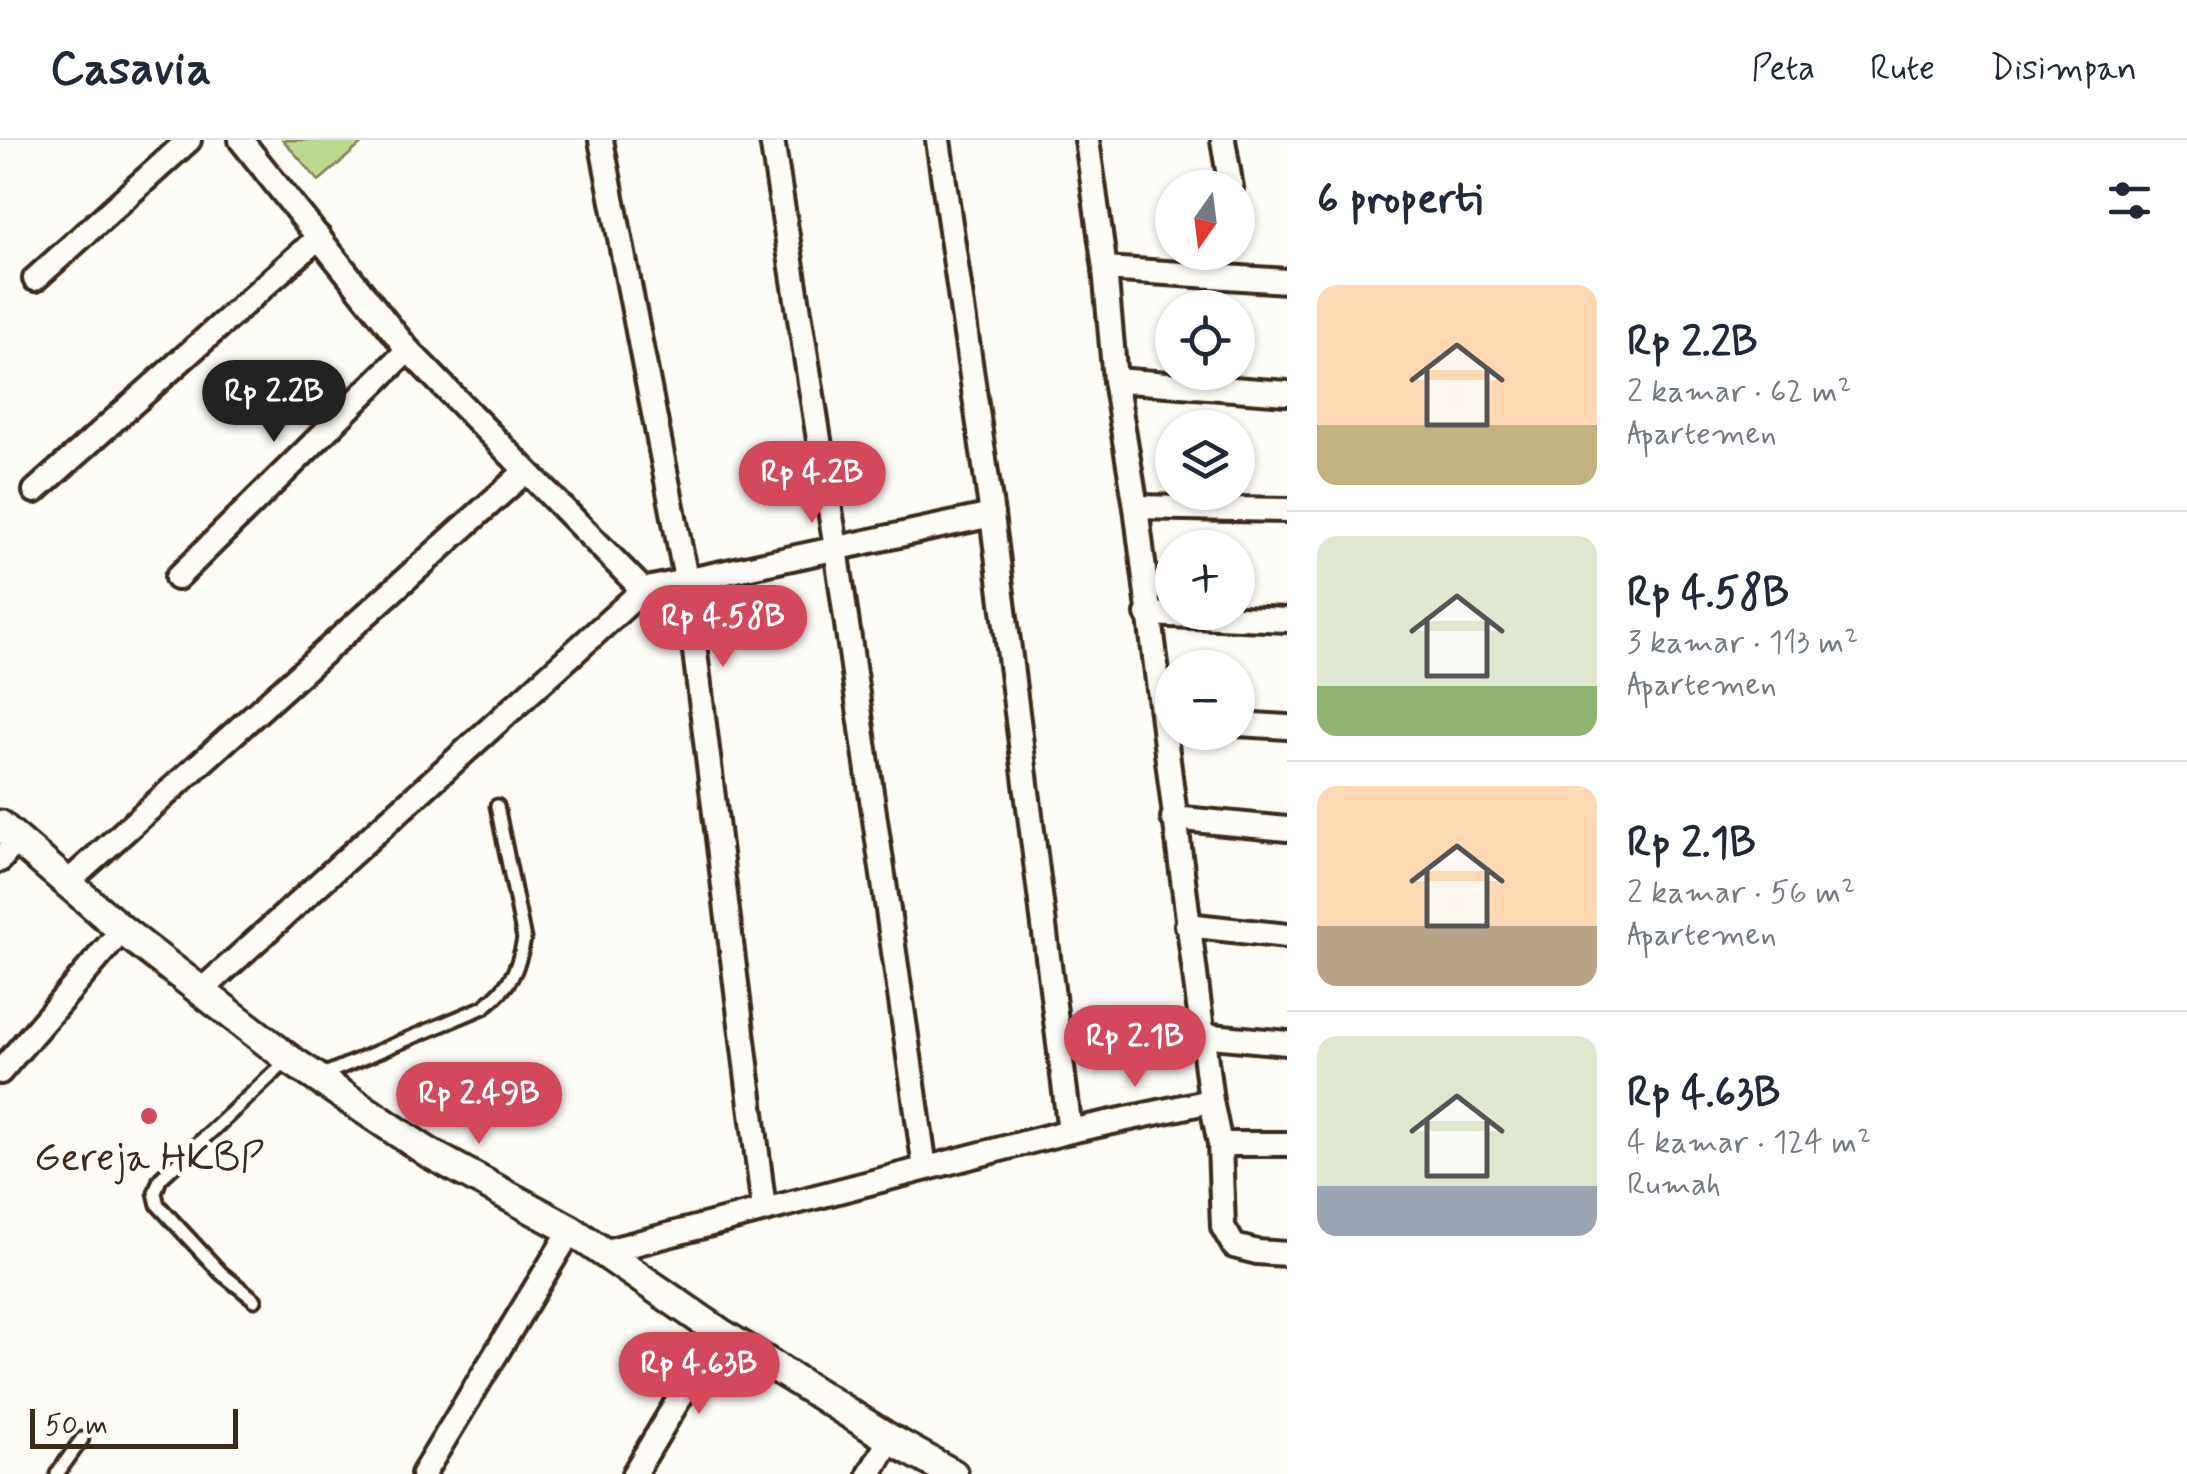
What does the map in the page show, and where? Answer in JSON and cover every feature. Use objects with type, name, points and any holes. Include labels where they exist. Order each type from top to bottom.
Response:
[{"type":"street","points":[[35,279],[190,140]]},
{"type":"street","points":[[241,140],[408,350],[643,590]]},
{"type":"street","points":[[601,140],[686,579],[764,1210]]},
{"type":"street","points":[[772,140],[836,548],[925,1168]]},
{"type":"street","points":[[938,140],[992,515],[1070,1131]]},
{"type":"street","points":[[1087,140],[1115,380],[1155,656]]},
{"type":"street","points":[[1223,140],[1229,170]]},
{"type":"street","points":[[1236,170],[1242,140]]},
{"type":"street","points":[[35,491],[319,237]]},
{"type":"street","points":[[1105,269],[1287,280]]},
{"type":"street","points":[[1234,270],[1234,277]]},
{"type":"street","points":[[177,578],[408,350]]},
{"type":"street","points":[[1115,380],[1287,393]]},
{"type":"street","points":[[66,884],[526,471]]},
{"type":"street","points":[[1136,507],[1287,510]]},
{"type":"street","points":[[202,990],[643,590],[992,515]]},
{"type":"street","points":[[1147,614],[1287,620]]},
{"type":"street","points":[[1255,725],[1287,728]]},
{"type":"street","points":[[1169,750],[1201,1036],[1220,1144],[1222,1228],[1234,1246],[1287,1254]]},
{"type":"street","points":[[1174,818],[1287,829]]},
{"type":"street","points":[[5,842],[66,884],[289,1059],[430,1153],[571,1230],[719,1332],[953,1474]]},
{"type":"street","points":[[1187,924],[1287,936]]},
{"type":"street","points":[[0,1072],[122,930]]},
{"type":"street","points":[[1201,1036],[1287,1043]]},
{"type":"street","points":[[603,1252],[1070,1131],[1211,1100]]},
{"type":"street","points":[[1220,1144],[1287,1144]]},
{"type":"street","points":[[423,1474],[571,1230]]},
{"type":"street","points":[[634,1474],[719,1332]]},
{"type":"street","points":[[870,1474],[890,1439]]},
{"type":"lane","points":[[316,1077],[484,1006],[506,990],[520,960],[524,939],[497,806]]},
{"type":"lane","points":[[255,1300],[208,1259],[158,1204],[155,1193],[160,1179],[289,1059]]},
{"type":"lane","points":[[57,1474],[82,1439]]},
{"type":"green space","points":[[283,140],[366,140],[319,181]]},
{"type":"place","name":"Gereja HKBP","points":[[149,1116]]}]
